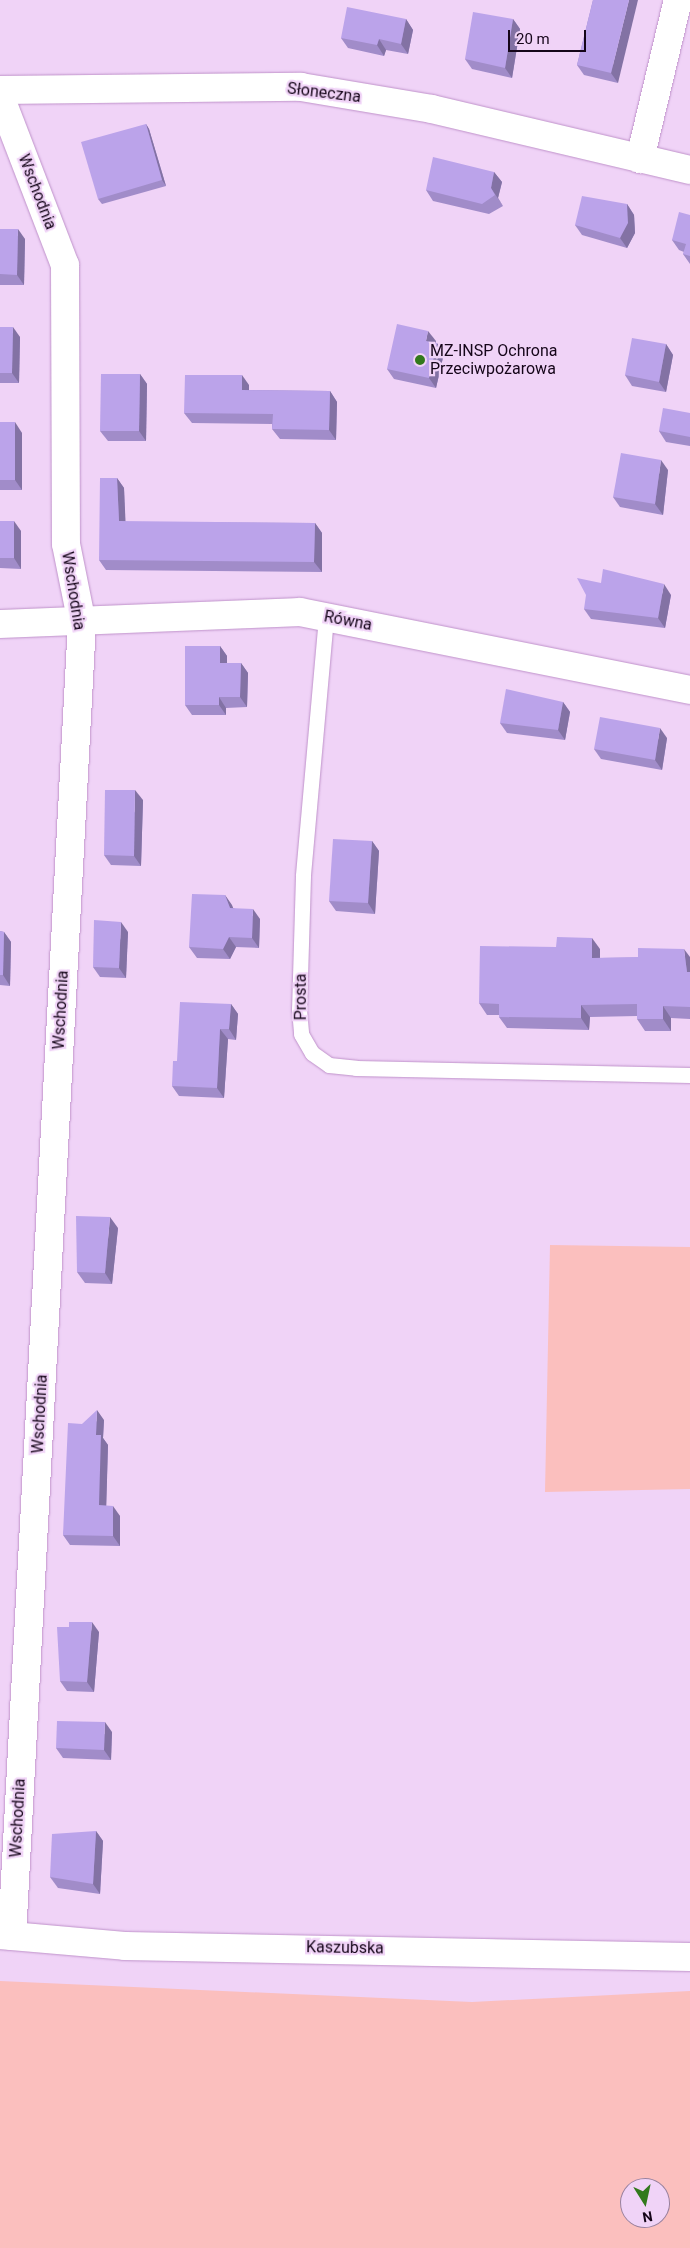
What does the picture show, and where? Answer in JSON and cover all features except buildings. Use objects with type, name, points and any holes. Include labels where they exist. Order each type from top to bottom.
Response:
[{"type":"street","points":[[640,159],[678,0]]},
{"type":"street","name":"Słoneczna","points":[[0,90],[301,87],[432,109],[690,170]]},
{"type":"street","name":"Wschodnia","points":[[0,96],[64,265],[66,544],[82,623],[6,1935]]},
{"type":"street","name":"Równa","points":[[0,624],[82,623],[300,612],[690,690]]},
{"type":"street","name":"Kaszubska","points":[[6,1935],[125,1946],[690,1957]]},
{"type":"lane","name":"Prosta","points":[[326,617],[303,876],[299,1009],[301,1034],[312,1053],[330,1065],[356,1068],[690,1075]]},
{"type":"shaded area","points":[[550,1245],[690,1247],[690,1489],[545,1492]]},
{"type":"shaded area","points":[[0,1981],[472,2002],[690,1991],[690,2248],[0,2248]]},
{"type":"place","name":"MZ-INSP Ochrona Przeciwpożarowa","points":[[420,360]]}]
